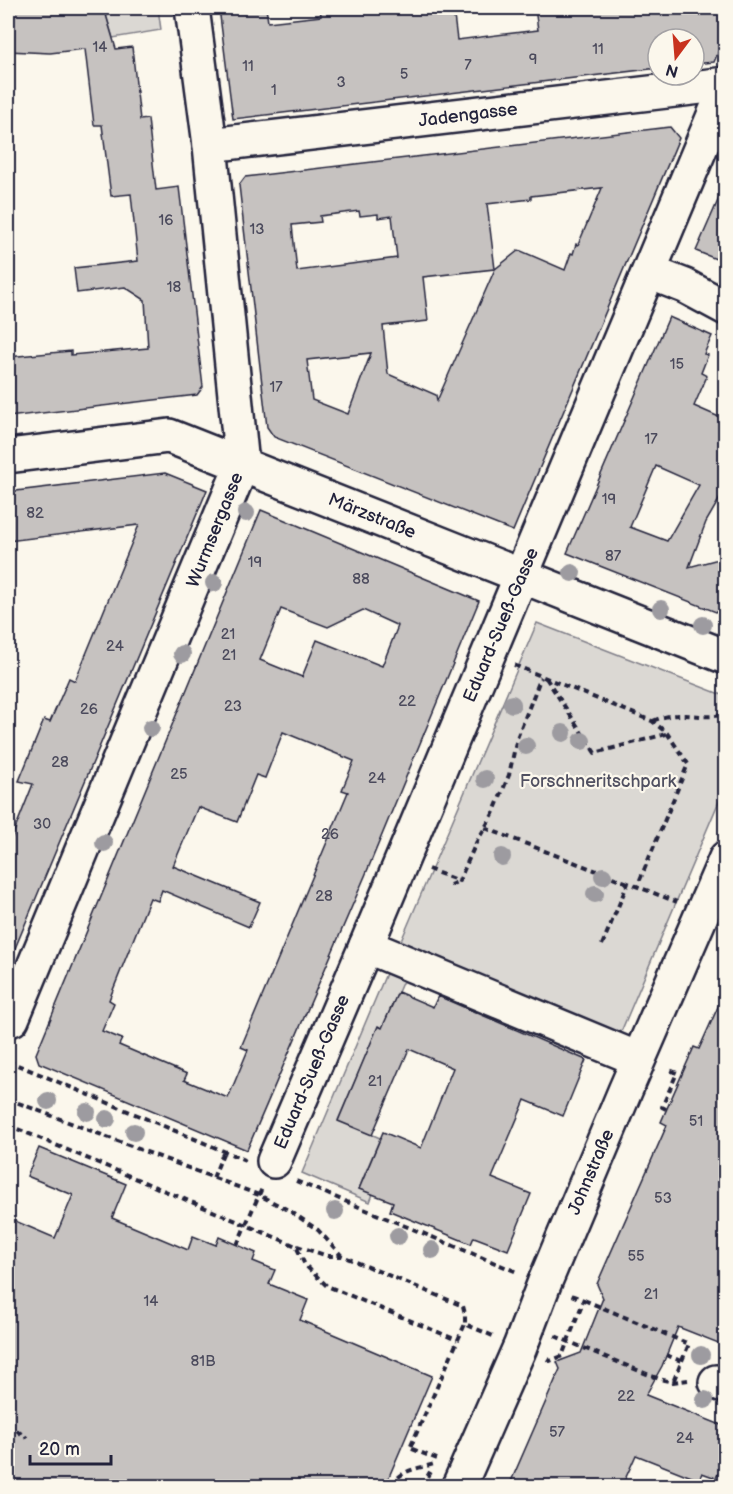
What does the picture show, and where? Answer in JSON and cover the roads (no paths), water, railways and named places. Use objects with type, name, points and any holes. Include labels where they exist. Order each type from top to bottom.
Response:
[{"type":"street","name":"Wurmsergasse","points":[[12,1020],[242,465],[210,145],[192,8]]},
{"type":"street","name":"Jadengasse","points":[[210,145],[726,86]]},
{"type":"street","name":"Eduard-Sueß-Gasse","points":[[274,1161],[404,858],[726,86]]},
{"type":"street","points":[[649,272],[685,286],[726,308]]},
{"type":"street","name":"Märzstraße","points":[[8,456],[169,436],[726,657]]},
{"type":"street","name":"Johnstraße","points":[[459,1486],[726,858]]},
{"type":"street","points":[[369,940],[639,1059]]},
{"type":"park label","name":"Forschneritschpark","points":[[598,781]]}]
